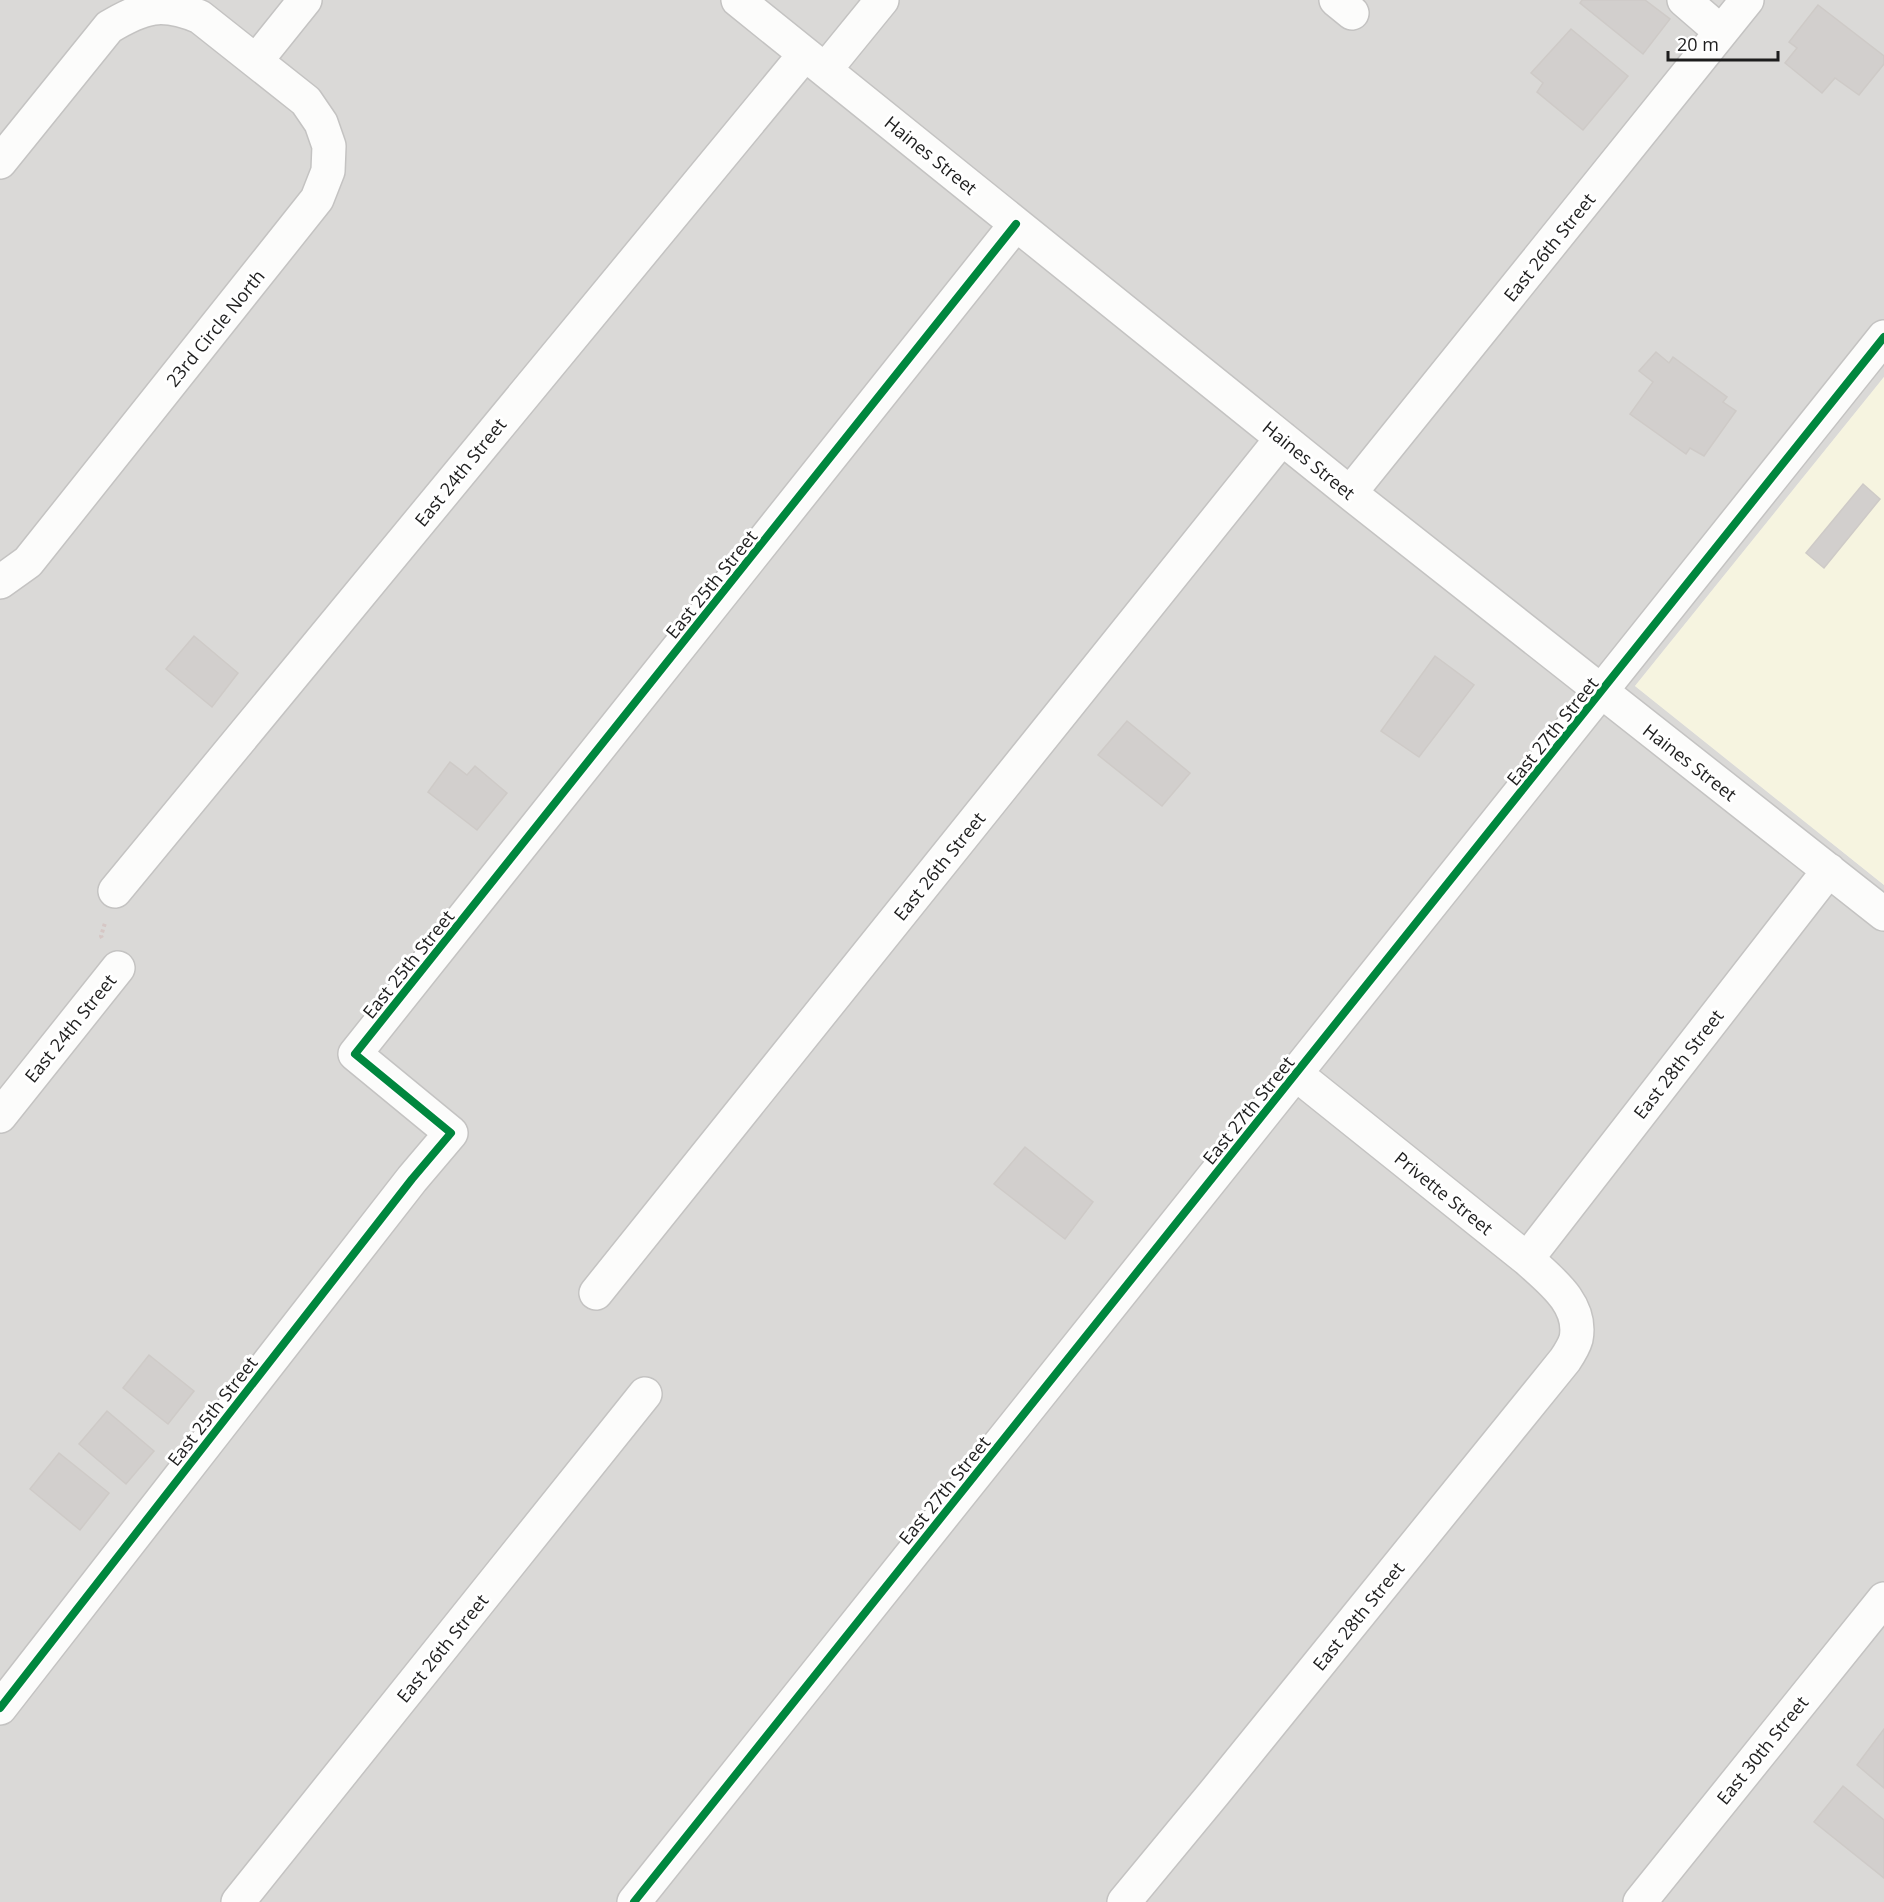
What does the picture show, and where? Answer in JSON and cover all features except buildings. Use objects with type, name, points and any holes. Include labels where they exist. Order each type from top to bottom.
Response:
[{"type":"street","points":[[256,62],[305,0]]},
{"type":"street","name":"Haines Street","points":[[738,0],[1350,493],[1884,914]]},
{"type":"street","name":"East 24th Street","points":[[115,891],[815,62],[882,0]]},
{"type":"street","points":[[1684,0],[1721,32]]},
{"type":"street","name":"East 26th Street","points":[[1350,493],[1747,0]]},
{"type":"street","name":"23rd Circle North","points":[[0,162],[109,27],[132,13],[158,7],[180,9],[200,18],[306,102],[321,123],[329,146],[328,171],[317,199],[28,562],[0,582]]},
{"type":"street","name":"East 25th Street","points":[[0,1708],[412,1179],[451,1133],[355,1054],[1016,224]]},
{"type":"street","name":"East 27th Street","points":[[634,1902],[1884,337]]},
{"type":"street","name":"East 26th Street","points":[[596,1293],[1282,438]]},
{"type":"street","name":"East 28th Street","points":[[1527,1259],[1829,870]]},
{"type":"street","name":"East 24th Street","points":[[0,1116],[118,968]]},
{"type":"street","name":"Privette Street","points":[[1296,1074],[1527,1259],[1557,1286],[1570,1303],[1577,1323]]},
{"type":"street","name":"East 28th Street","points":[[1124,1902],[1565,1360],[1576,1342],[1577,1323]]},
{"type":"street","name":"East 26th Street","points":[[238,1902],[645,1394]]},
{"type":"street","name":"East 30th Street","points":[[1640,1902],[1884,1599]]},
{"type":"path","points":[[115,891],[101,936],[118,968]]},
{"type":"shaded area","points":[[0,0],[1884,0],[1884,377],[1635,686],[1884,885],[1884,1902],[0,1902]]},
{"type":"shaded area","points":[[1884,377],[1884,885],[1635,686]]},
{"type":"cycle path","points":[[0,1708],[412,1179],[451,1133],[355,1054],[1016,224]]},
{"type":"cycle path","points":[[634,1902],[1884,337]]}]
